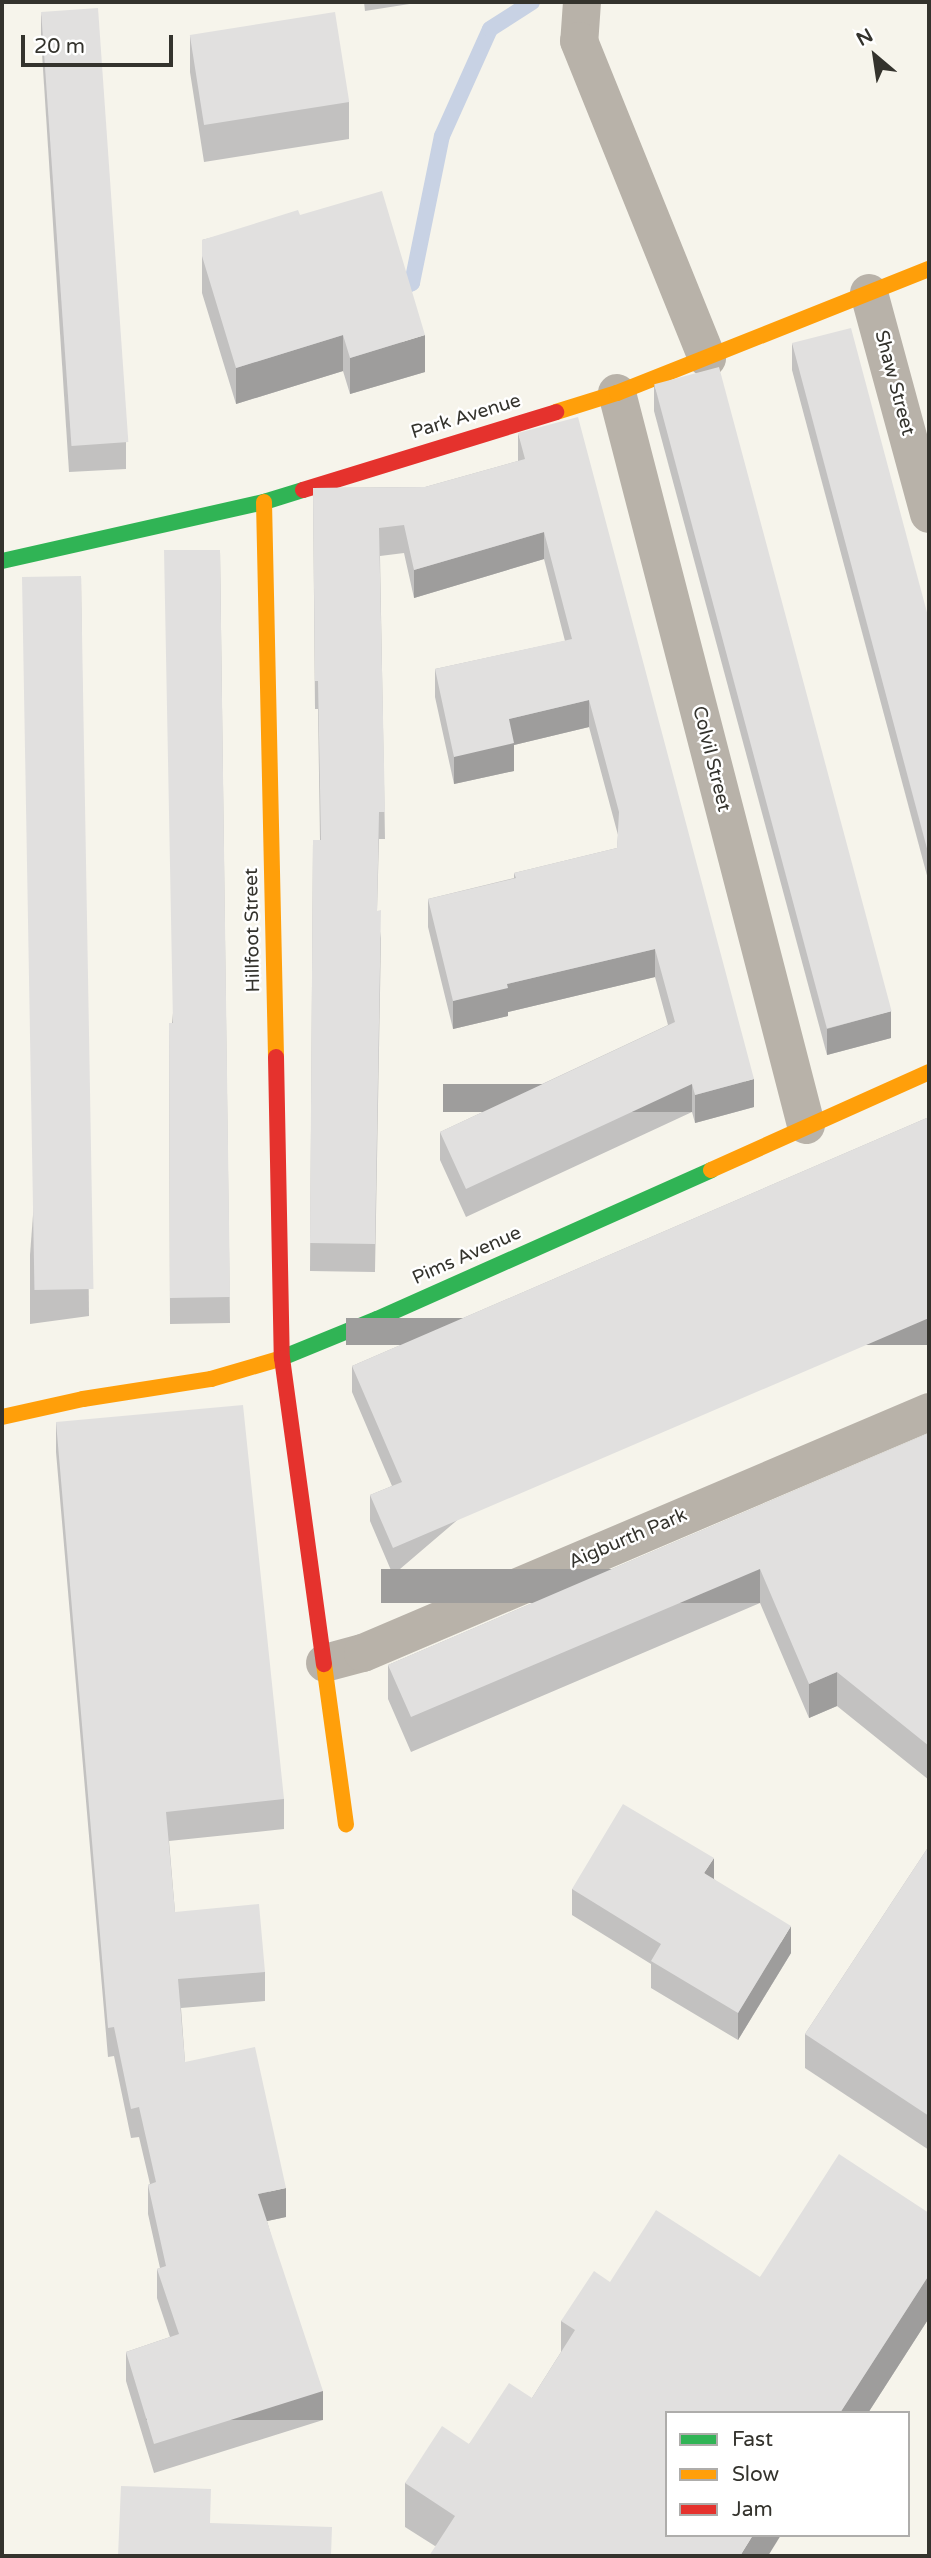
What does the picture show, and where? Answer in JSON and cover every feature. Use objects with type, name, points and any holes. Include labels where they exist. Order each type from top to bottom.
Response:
[{"type":"street","points":[[582,2],[579,41],[707,358]]},
{"type":"street","name":"Park Avenue","points":[[2,561],[264,502],[617,393],[929,269]]},
{"type":"street","name":"Shaw Street","points":[[869,293],[929,514]]},
{"type":"street","name":"Colvil Street","points":[[617,393],[806,1125]]},
{"type":"street","name":"Hillfoot Street","points":[[264,502],[282,1357]]},
{"type":"street","name":"Pims Avenue","points":[[2,1417],[83,1399],[211,1379],[282,1357],[377,1319],[929,1072]]},
{"type":"street","points":[[282,1357],[346,1825]]},
{"type":"street","name":"Aigburth Park","points":[[325,1663],[363,1653],[929,1412]]},
{"type":"building","points":[[98,8],[128,442],[71,446],[41,12]]},
{"type":"building","points":[[335,12],[349,102],[204,125],[190,35]]},
{"type":"building","points":[[382,191],[425,335],[350,358],[343,335],[236,368],[202,256],[202,240],[298,210],[300,215]]},
{"type":"building","points":[[851,328],[929,620],[929,856],[792,343]]},
{"type":"building","points":[[719,367],[892,1011],[827,1029],[654,384]]},
{"type":"building","points":[[578,417],[754,1079],[695,1095],[692,1084],[466,1189],[440,1132],[675,1022],[655,949],[507,984],[508,988],[453,1001],[428,899],[516,878],[514,873],[617,848],[619,812],[589,700],[509,719],[514,743],[454,757],[435,669],[572,639],[544,532],[414,570],[404,525],[379,528],[385,812],[379,812],[377,911],[381,910],[375,1244],[310,1243],[313,840],[321,840],[318,681],[315,681],[313,488],[425,487],[525,459],[518,433]]},
{"type":"building","points":[[164,550],[220,550],[230,1297],[170,1298],[169,1023],[173,1023]]},
{"type":"building","points":[[81,576],[93,1289],[34,1290],[22,577]]},
{"type":"building","points":[[929,1117],[929,1318],[393,1548],[370,1495],[402,1482],[352,1366]]},
{"type":"building","points":[[243,1405],[284,1799],[166,1812],[175,1912],[259,1904],[265,1972],[178,1979],[185,2062],[255,2047],[286,2188],[258,2194],[323,2391],[154,2444],[126,2352],[179,2334],[157,2269],[166,2266],[148,2185],[156,2182],[139,2107],[131,2109],[114,2027],[108,2028],[56,1422]]},
{"type":"building","points":[[929,1433],[929,1746],[837,1672],[809,1684],[760,1569],[411,1717],[388,1665]]},
{"type":"building","points":[[623,1804],[714,1858],[704,1873],[791,1926],[738,2013],[651,1961],[661,1944],[572,1889]]},
{"type":"building","points":[[929,1846],[929,2116],[805,2034]]},
{"type":"building","points":[[839,2154],[929,2213],[929,2275],[841,2411],[665,2411],[665,2537],[752,2537],[740,2556],[429,2556],[455,2516],[405,2483],[442,2426],[469,2444],[509,2383],[532,2398],[575,2330],[561,2321],[594,2271],[610,2282],[656,2210],[760,2277]]},
{"type":"building","points":[[121,2486],[211,2489],[210,2523],[332,2527],[331,2556],[118,2556]]},
{"type":"waterway","points":[[392,294],[412,283],[442,136],[490,29],[532,2]]},
{"type":"traffic: fast","points":[[2,561],[264,502],[303,490]]},
{"type":"traffic: fast","points":[[279,1359],[377,1319],[711,1170]]},
{"type":"traffic: slow","points":[[556,412],[617,393],[929,269]]},
{"type":"traffic: slow","points":[[264,502],[276,1057]]},
{"type":"traffic: slow","points":[[711,1170],[929,1072]]},
{"type":"traffic: slow","points":[[2,1417],[83,1399],[211,1379],[279,1359]]},
{"type":"traffic: slow","points":[[324,1664],[346,1825]]},
{"type":"traffic: jam","points":[[303,490],[556,412]]},
{"type":"traffic: jam","points":[[276,1057],[282,1358],[324,1664]]}]
